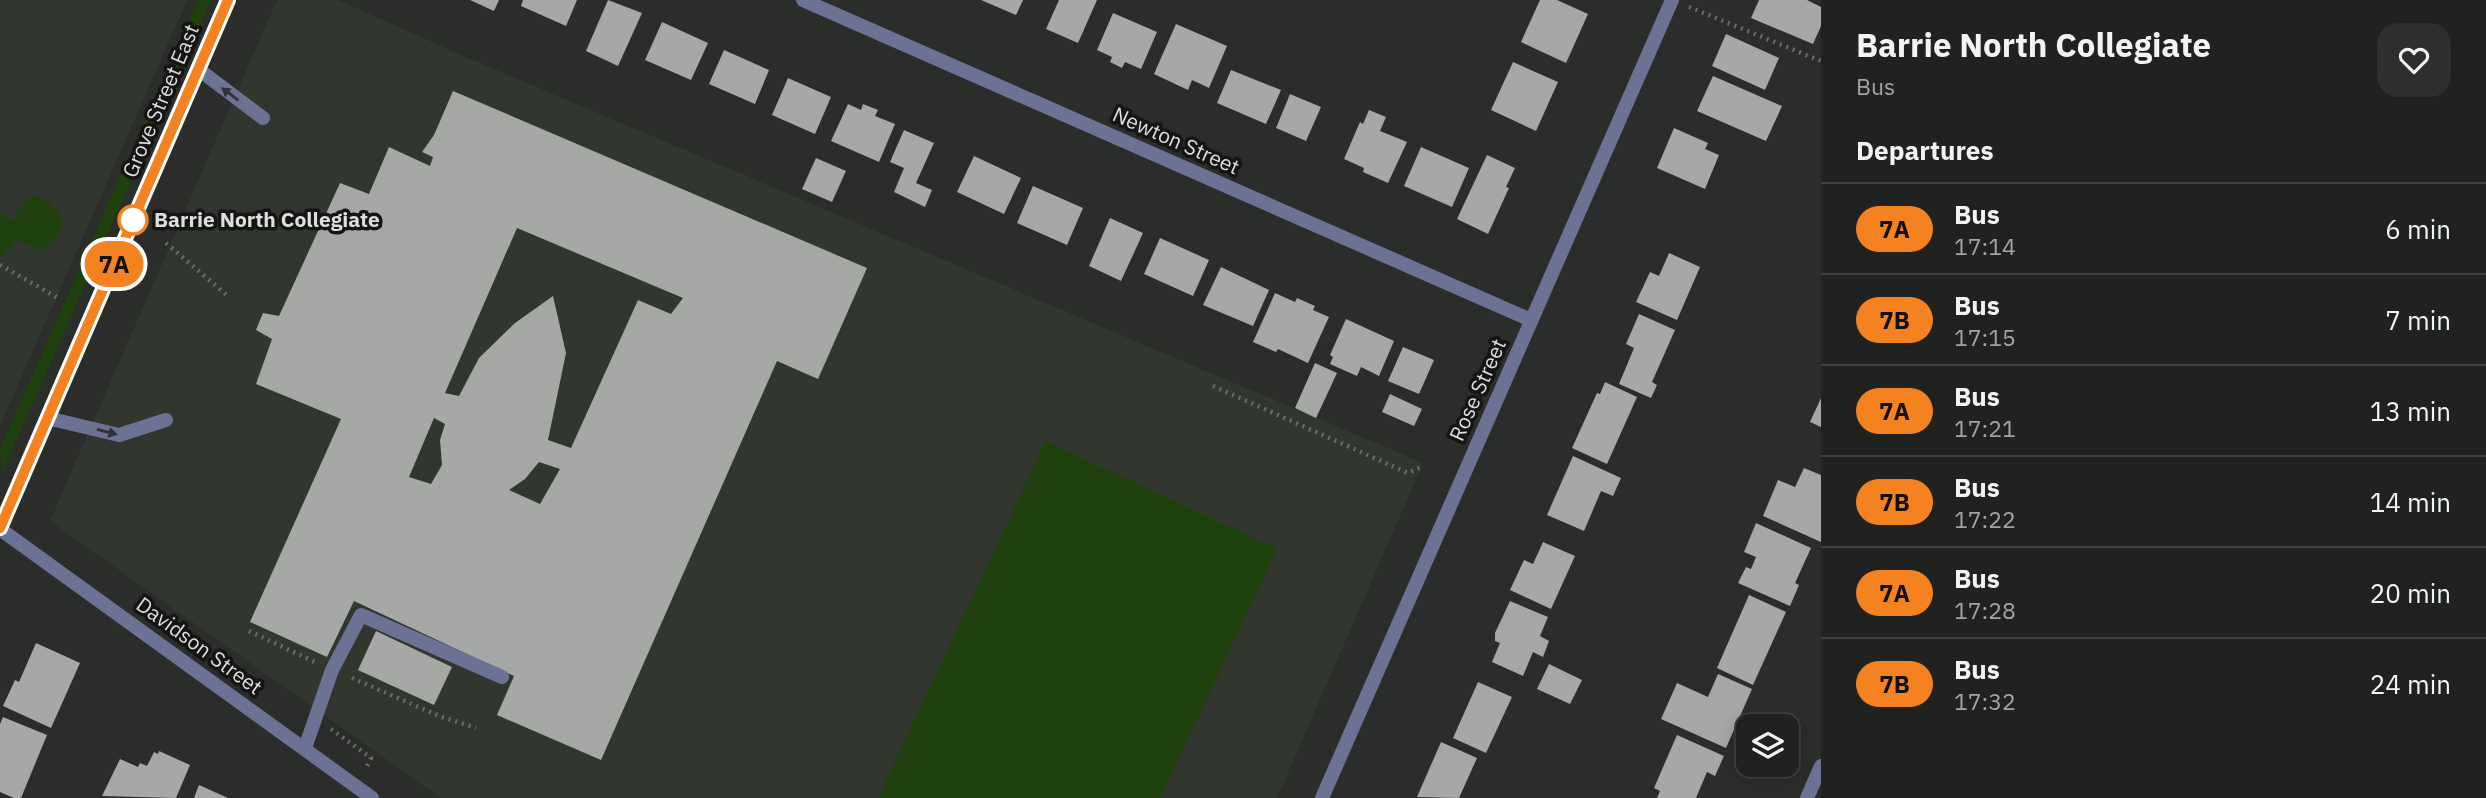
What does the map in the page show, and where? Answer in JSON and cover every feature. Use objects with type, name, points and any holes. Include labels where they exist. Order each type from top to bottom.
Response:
[{"type":"street","name":"Grove Street East","points":[[0,528],[228,0]]},
{"type":"street","name":"Newton Street","points":[[803,0],[1531,320]]},
{"type":"street","name":"Rose Street","points":[[1322,798],[1672,0]]},
{"type":"street","points":[[198,69],[263,118]]},
{"type":"street","points":[[47,418],[119,435],[166,421]]},
{"type":"street","name":"Davidson Street","points":[[0,528],[372,798]]},
{"type":"street","points":[[305,748],[332,670],[361,615],[502,677]]},
{"type":"street","points":[[1807,798],[1821,766]]},
{"type":"path","points":[[1672,0],[1821,61]]},
{"type":"path","points":[[166,243],[229,297]]},
{"type":"path","points":[[0,265],[60,299]]},
{"type":"path","points":[[1213,386],[1408,473],[1421,467]]},
{"type":"path","points":[[249,631],[332,670],[476,729]]},
{"type":"path","points":[[326,726],[372,758],[365,769]]},
{"type":"shaded area","points":[[0,0],[187,0],[0,426]]},
{"type":"shaded area","points":[[277,0],[338,0],[468,58],[1423,463],[1277,798],[441,798],[50,521]]},
{"type":"green space","points":[[198,0],[211,0],[2,473],[0,449]]},
{"type":"green space","points":[[34,195],[48,202],[61,216],[57,236],[40,250],[16,240],[0,258],[0,213],[13,221],[20,207]]},
{"type":"green space","points":[[1046,441],[1277,549],[1160,798],[878,798]]},
{"type":"building","points":[[470,0],[499,0],[494,11]]},
{"type":"building","points":[[523,0],[577,0],[566,26],[521,6]]},
{"type":"building","points":[[608,0],[642,13],[618,66],[586,51]]},
{"type":"building","points":[[981,0],[1023,0],[1016,15]]},
{"type":"building","points":[[1059,0],[1097,0],[1078,43],[1046,29]]},
{"type":"building","points":[[1540,0],[1557,0],[1588,14],[1566,63],[1521,42]]},
{"type":"building","points":[[1759,0],[1807,0],[1821,7],[1821,26],[1813,44],[1751,18]]},
{"type":"building","points":[[1113,13],[1157,32],[1141,69],[1125,62],[1122,68],[1110,62],[1112,57],[1097,50]]},
{"type":"building","points":[[662,22],[708,43],[691,80],[645,60]]},
{"type":"building","points":[[1176,24],[1227,46],[1209,88],[1192,80],[1188,90],[1154,74]]},
{"type":"building","points":[[1726,34],[1779,58],[1765,90],[1712,66]]},
{"type":"building","points":[[724,50],[769,70],[755,104],[709,84]]},
{"type":"building","points":[[1513,62],[1558,82],[1536,131],[1491,110]]},
{"type":"building","points":[[1231,70],[1281,90],[1266,124],[1217,103]]},
{"type":"building","points":[[1713,76],[1782,106],[1766,141],[1697,111]]},
{"type":"building","points":[[788,78],[831,97],[815,134],[772,115]]},
{"type":"building","points":[[453,91],[867,268],[818,379],[777,361],[601,760],[497,715],[514,676],[354,601],[327,657],[250,622],[341,419],[256,384],[272,339],[256,330],[263,313],[279,316],[340,183],[369,194],[389,147],[430,166],[433,157],[422,152],[434,135]],"holes":[[[517,228],[683,298],[671,314],[638,300],[571,448],[548,440],[566,353],[553,296],[515,323],[479,358],[459,396],[445,393]],[[434,418],[445,424],[440,440],[442,465],[431,484],[409,477]],[[539,462],[560,469],[540,504],[509,490],[525,479]]]},
{"type":"building","points":[[1290,94],[1321,107],[1306,141],[1276,128]]},
{"type":"building","points":[[848,104],[861,110],[863,104],[878,110],[875,116],[895,124],[879,162],[831,141]]},
{"type":"building","points":[[1369,110],[1386,117],[1380,131],[1407,142],[1388,183],[1363,172],[1364,168],[1344,159],[1360,122],[1363,124]]},
{"type":"building","points":[[1674,128],[1708,143],[1705,149],[1719,155],[1705,189],[1657,168]]},
{"type":"building","points":[[904,130],[934,143],[916,183],[932,190],[925,207],[894,192],[904,168],[890,162]]},
{"type":"building","points":[[1421,147],[1469,168],[1452,207],[1404,186]]},
{"type":"building","points":[[1487,155],[1515,168],[1488,234],[1457,219]]},
{"type":"building","points":[[974,156],[1021,178],[1004,214],[957,192]]},
{"type":"building","points":[[816,158],[846,171],[832,202],[802,189]]},
{"type":"building","points":[[1033,186],[1083,208],[1067,245],[1017,223]]},
{"type":"building","points":[[1110,218],[1143,233],[1121,281],[1089,266]]},
{"type":"building","points":[[1160,238],[1209,260],[1193,296],[1144,274]]},
{"type":"building","points":[[1669,253],[1700,267],[1677,320],[1636,302],[1650,272],[1659,276]]},
{"type":"building","points":[[1221,267],[1269,290],[1253,326],[1203,305]]},
{"type":"building","points":[[1275,293],[1295,302],[1297,298],[1315,306],[1313,310],[1329,317],[1308,363],[1278,349],[1276,352],[1253,342]]},
{"type":"building","points":[[1639,314],[1675,330],[1652,382],[1657,385],[1651,398],[1619,384],[1634,348],[1626,344]]},
{"type":"building","points":[[1346,319],[1394,341],[1379,376],[1361,367],[1357,376],[1330,364],[1333,357],[1330,355]]},
{"type":"building","points":[[1403,347],[1434,360],[1419,394],[1388,381]]},
{"type":"building","points":[[1315,363],[1337,373],[1316,418],[1295,408]]},
{"type":"building","points":[[1605,382],[1637,397],[1607,464],[1572,448],[1597,393],[1600,394]]},
{"type":"building","points":[[1390,394],[1422,409],[1414,426],[1382,412]]},
{"type":"building","points":[[1821,398],[1821,427],[1810,422]]},
{"type":"building","points":[[1573,456],[1621,478],[1613,496],[1601,491],[1584,531],[1547,515]]},
{"type":"building","points":[[1804,468],[1821,475],[1821,542],[1763,516],[1778,480],[1795,487]]},
{"type":"building","points":[[1756,523],[1811,548],[1795,583],[1799,585],[1790,606],[1738,583],[1746,567],[1751,569],[1756,557],[1744,552]]},
{"type":"building","points":[[1543,542],[1575,556],[1551,609],[1510,590],[1524,560],[1533,564]]},
{"type":"building","points":[[1749,595],[1786,612],[1753,685],[1717,668]]},
{"type":"building","points":[[1510,601],[1548,617],[1540,636],[1549,641],[1543,657],[1533,652],[1523,676],[1492,662],[1500,643],[1495,641],[1495,633]]},
{"type":"building","points":[[376,631],[452,667],[434,705],[358,670]]},
{"type":"building","points":[[36,643],[80,663],[51,728],[3,706],[15,680],[19,682]]},
{"type":"building","points":[[1549,664],[1582,680],[1570,704],[1537,689]]},
{"type":"building","points":[[1718,674],[1752,689],[1741,714],[1736,714],[1736,725],[1726,748],[1661,719],[1677,683],[1708,697]]},
{"type":"building","points":[[1478,682],[1512,697],[1486,753],[1453,738]]},
{"type":"building","points":[[3,717],[47,735],[21,798],[0,792],[0,724]]},
{"type":"building","points":[[1677,735],[1724,756],[1715,776],[1707,772],[1696,798],[1657,798],[1660,791],[1654,788]]},
{"type":"building","points":[[1441,742],[1477,758],[1459,798],[1417,797]]},
{"type":"building","points":[[159,751],[190,765],[176,798],[102,796],[120,759],[138,767],[140,763],[147,766],[154,752],[158,754]]},
{"type":"building","points":[[199,785],[228,798],[194,798]]},
{"type":"bus line","name":"7A","points":[[0,528],[228,0]]},
{"type":"place","name":"Barrie North Collegiate","points":[[133,220]]}]
